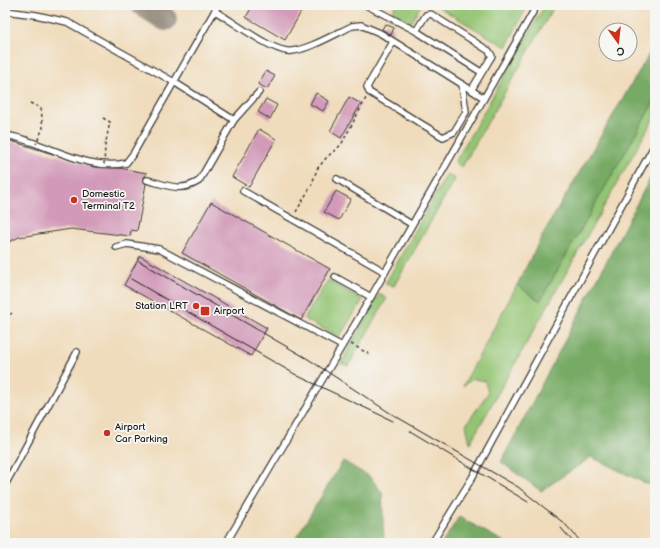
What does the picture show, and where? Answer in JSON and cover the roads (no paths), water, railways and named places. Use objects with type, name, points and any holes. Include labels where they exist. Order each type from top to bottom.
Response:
[{"type":"lane","points":[[5,135],[22,138],[66,155],[94,163],[114,166],[126,164],[218,5]]},
{"type":"lane","points":[[366,5],[416,32],[481,72]]},
{"type":"lane","points":[[226,543],[371,297],[411,224],[537,5]]},
{"type":"lane","points":[[5,11],[36,15],[67,22],[174,82],[234,120]]},
{"type":"lane","points":[[215,11],[275,47],[286,51],[304,48],[352,26],[361,24],[394,42],[472,89],[484,98]]},
{"type":"lane","points":[[416,32],[426,15],[431,14],[489,51],[492,56],[472,89]]},
{"type":"lane","points":[[394,42],[367,86],[369,92],[443,137],[454,132],[466,112],[462,84]]},
{"type":"lane","points":[[147,180],[181,188],[190,186],[198,181],[234,120],[259,92]]},
{"type":"lane","points":[[432,543],[472,478],[655,144]]},
{"type":"lane","points":[[336,179],[411,224]]},
{"type":"lane","points":[[243,191],[385,272]]},
{"type":"lane","points":[[116,247],[127,244],[159,249],[343,343]]},
{"type":"lane","points":[[335,276],[371,297]]},
{"type":"lane","points":[[5,485],[77,352]]},
{"type":"tram line","points":[[139,261],[308,359],[390,413],[518,487],[565,524],[582,543]]},
{"type":"tram line","points":[[131,279],[298,376],[393,421]]},
{"type":"tram line","points":[[410,431],[528,502]]},
{"type":"tram line","points":[[561,528],[574,543]]},
{"type":"place","name":"Domestic Terminal T2","points":[[74,200]]},
{"type":"place","name":"Station LRT","points":[[196,306]]},
{"type":"place","name":"Airport","points":[[205,311]]},
{"type":"place","name":"Airport Car Parking","points":[[107,433]]}]
